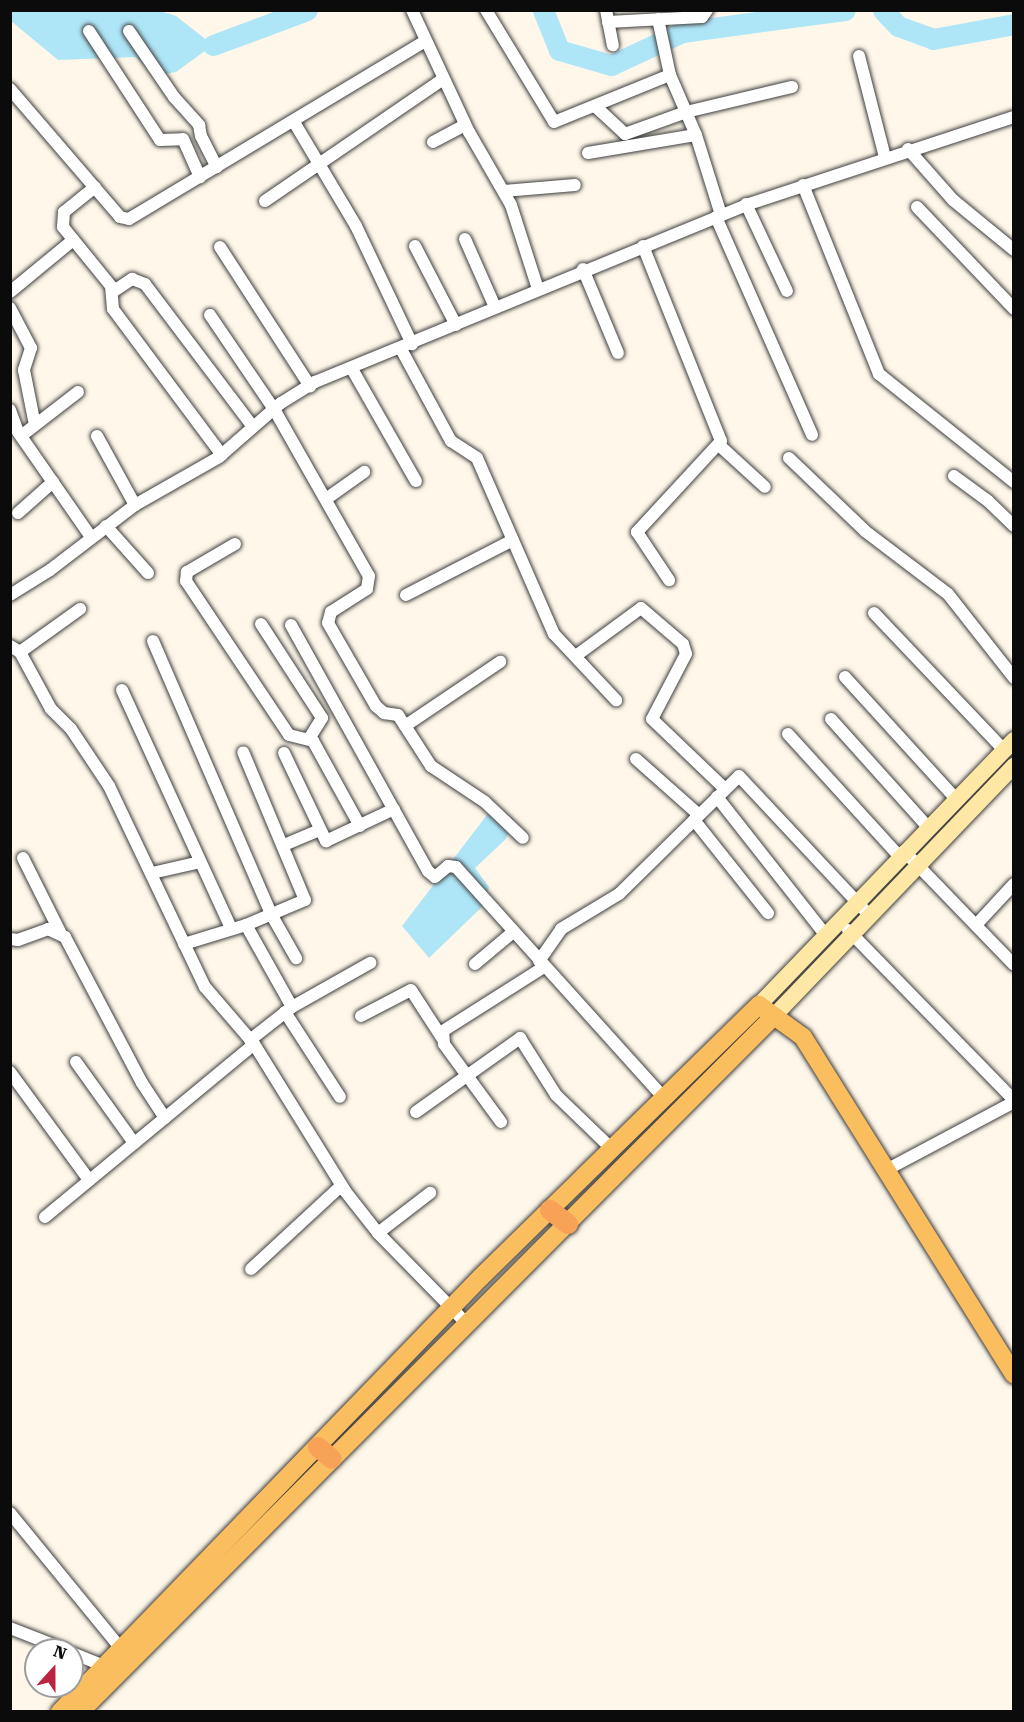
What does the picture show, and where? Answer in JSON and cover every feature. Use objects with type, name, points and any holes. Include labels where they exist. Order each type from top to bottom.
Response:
[{"type":"highway","points":[[550,1210],[568,1224]]},
{"type":"main road","points":[[60,1712],[112,1670],[325,1453],[453,1308],[759,1005],[927,826],[1009,745]]},
{"type":"main road","points":[[80,1712],[112,1670],[122,1650],[325,1453],[467,1324],[568,1224],[774,1016],[1014,766]]},
{"type":"main road","points":[[759,1005],[803,1037],[888,1169],[1014,1375]]},
{"type":"street","points":[[412,10],[465,125],[504,191],[538,289]]},
{"type":"street","points":[[486,10],[551,120],[558,122],[670,75]]},
{"type":"street","points":[[613,45],[607,16],[658,19],[702,17],[706,10]]},
{"type":"street","points":[[658,19],[670,75],[696,135],[718,216],[812,435]]},
{"type":"street","points":[[89,31],[160,140],[183,139],[200,177]]},
{"type":"street","points":[[129,31],[174,97],[199,125],[201,136],[217,167]]},
{"type":"street","points":[[10,89],[120,217],[129,219],[294,122],[425,41]]},
{"type":"street","points":[[859,56],[885,157]]},
{"type":"street","points":[[265,201],[316,163],[443,79]]},
{"type":"street","points":[[596,106],[624,134],[686,112],[792,87]]},
{"type":"street","points":[[10,595],[50,570],[135,505],[222,454],[274,409],[309,386],[583,269],[746,204],[908,149],[1014,117]]},
{"type":"street","points":[[294,122],[316,163],[362,236],[406,346],[451,441],[474,453],[554,634],[577,655],[616,700]]},
{"type":"street","points":[[433,142],[465,125]]},
{"type":"street","points":[[588,153],[696,135]]},
{"type":"street","points":[[908,149],[953,200],[1014,250]]},
{"type":"street","points":[[504,191],[575,185]]},
{"type":"street","points":[[803,185],[879,374],[1014,482]]},
{"type":"street","points":[[95,187],[61,217],[63,227],[114,291],[113,309],[222,454]]},
{"type":"street","points":[[746,204],[787,291]]},
{"type":"street","points":[[916,207],[1014,309]]},
{"type":"street","points":[[465,239],[495,307]]},
{"type":"street","points":[[10,292],[73,240]]},
{"type":"street","points":[[415,246],[456,325]]},
{"type":"street","points":[[643,246],[721,435],[719,445],[638,532],[669,580]]},
{"type":"street","points":[[220,247],[309,386]]},
{"type":"street","points":[[583,269],[618,353]]},
{"type":"street","points":[[114,291],[132,279],[146,284],[253,427]]},
{"type":"street","points":[[10,308],[31,348],[24,370],[35,425]]},
{"type":"street","points":[[210,315],[274,409],[370,581],[364,593],[331,612],[328,623],[379,711],[398,715],[439,773],[485,802],[523,838]]},
{"type":"street","points":[[351,369],[416,481]]},
{"type":"street","points":[[21,436],[78,392]]},
{"type":"street","points":[[10,410],[21,436],[91,537]]},
{"type":"street","points":[[97,436],[135,505]]},
{"type":"street","points":[[719,445],[765,487]]},
{"type":"street","points":[[789,459],[865,531],[948,594],[1014,678]]},
{"type":"street","points":[[326,500],[364,472]]},
{"type":"street","points":[[954,476],[988,501],[1014,526]]},
{"type":"street","points":[[18,513],[53,482]]},
{"type":"street","points":[[106,526],[148,573]]},
{"type":"street","points":[[406,595],[513,540]]},
{"type":"street","points":[[235,544],[187,572],[186,581],[289,735],[310,737]]},
{"type":"street","points":[[80,609],[15,649],[51,709],[71,729],[109,786],[205,987],[252,1042],[341,1186],[378,1233],[467,1324]]},
{"type":"street","points":[[577,655],[641,609],[683,644],[686,654],[652,719],[721,793],[825,934]]},
{"type":"street","points":[[874,613],[1009,745]]},
{"type":"street","points":[[261,624],[322,718],[310,737]]},
{"type":"street","points":[[291,625],[431,874],[435,877],[448,866],[456,867],[665,1099]]},
{"type":"street","points":[[153,641],[271,914],[296,958]]},
{"type":"street","points":[[405,726],[500,662]]},
{"type":"street","points":[[845,677],[955,798]]},
{"type":"street","points":[[122,690],[231,928]]},
{"type":"street","points":[[831,719],[927,826]]},
{"type":"street","points":[[788,734],[1014,965]]},
{"type":"street","points":[[310,737],[360,826]]},
{"type":"street","points":[[184,944],[246,925],[305,900],[284,845],[243,752]]},
{"type":"street","points":[[284,753],[319,830],[331,842],[394,809]]},
{"type":"street","points":[[636,759],[696,818],[768,913]]},
{"type":"street","points":[[442,1038],[447,1026],[541,964],[561,929],[619,894],[739,776],[744,778],[870,916]]},
{"type":"street","points":[[284,845],[319,830]]},
{"type":"street","points":[[23,858],[60,932],[142,1083],[165,1118]]},
{"type":"street","points":[[152,873],[200,862]]},
{"type":"street","points":[[976,925],[1014,884]]},
{"type":"street","points":[[839,920],[1014,1101],[888,1169]]},
{"type":"street","points":[[246,925],[288,1009],[340,1097]]},
{"type":"street","points":[[10,939],[18,940],[48,929],[60,932]]},
{"type":"street","points":[[475,964],[513,932]]},
{"type":"street","points":[[45,1217],[165,1118],[288,1009],[370,963]]},
{"type":"street","points":[[361,1016],[411,990],[468,1077],[501,1122]]},
{"type":"street","points":[[416,1112],[468,1077],[512,1041],[520,1038],[556,1095],[613,1150]]},
{"type":"street","points":[[76,1062],[134,1143]]},
{"type":"street","points":[[10,1072],[89,1180]]},
{"type":"street","points":[[251,1269],[341,1186]]},
{"type":"street","points":[[378,1233],[430,1193]]},
{"type":"street","points":[[10,1513],[122,1650]]},
{"type":"street","points":[[10,1628],[35,1638]]},
{"type":"street","points":[[84,1658],[112,1670]]},
{"type":"water","points":[[10,11],[160,11],[176,16],[213,45],[176,72],[154,76],[136,57],[58,60],[11,21]]},
{"type":"water","points":[[490,811],[514,819],[506,839],[475,868],[489,887],[485,904],[429,958],[402,926]]},
{"type":"waterway","points":[[213,45],[307,10]]},
{"type":"waterway","points":[[543,10],[559,50],[611,65],[682,32],[845,10]]},
{"type":"waterway","points":[[883,10],[898,26],[933,39],[1014,24]]}]
